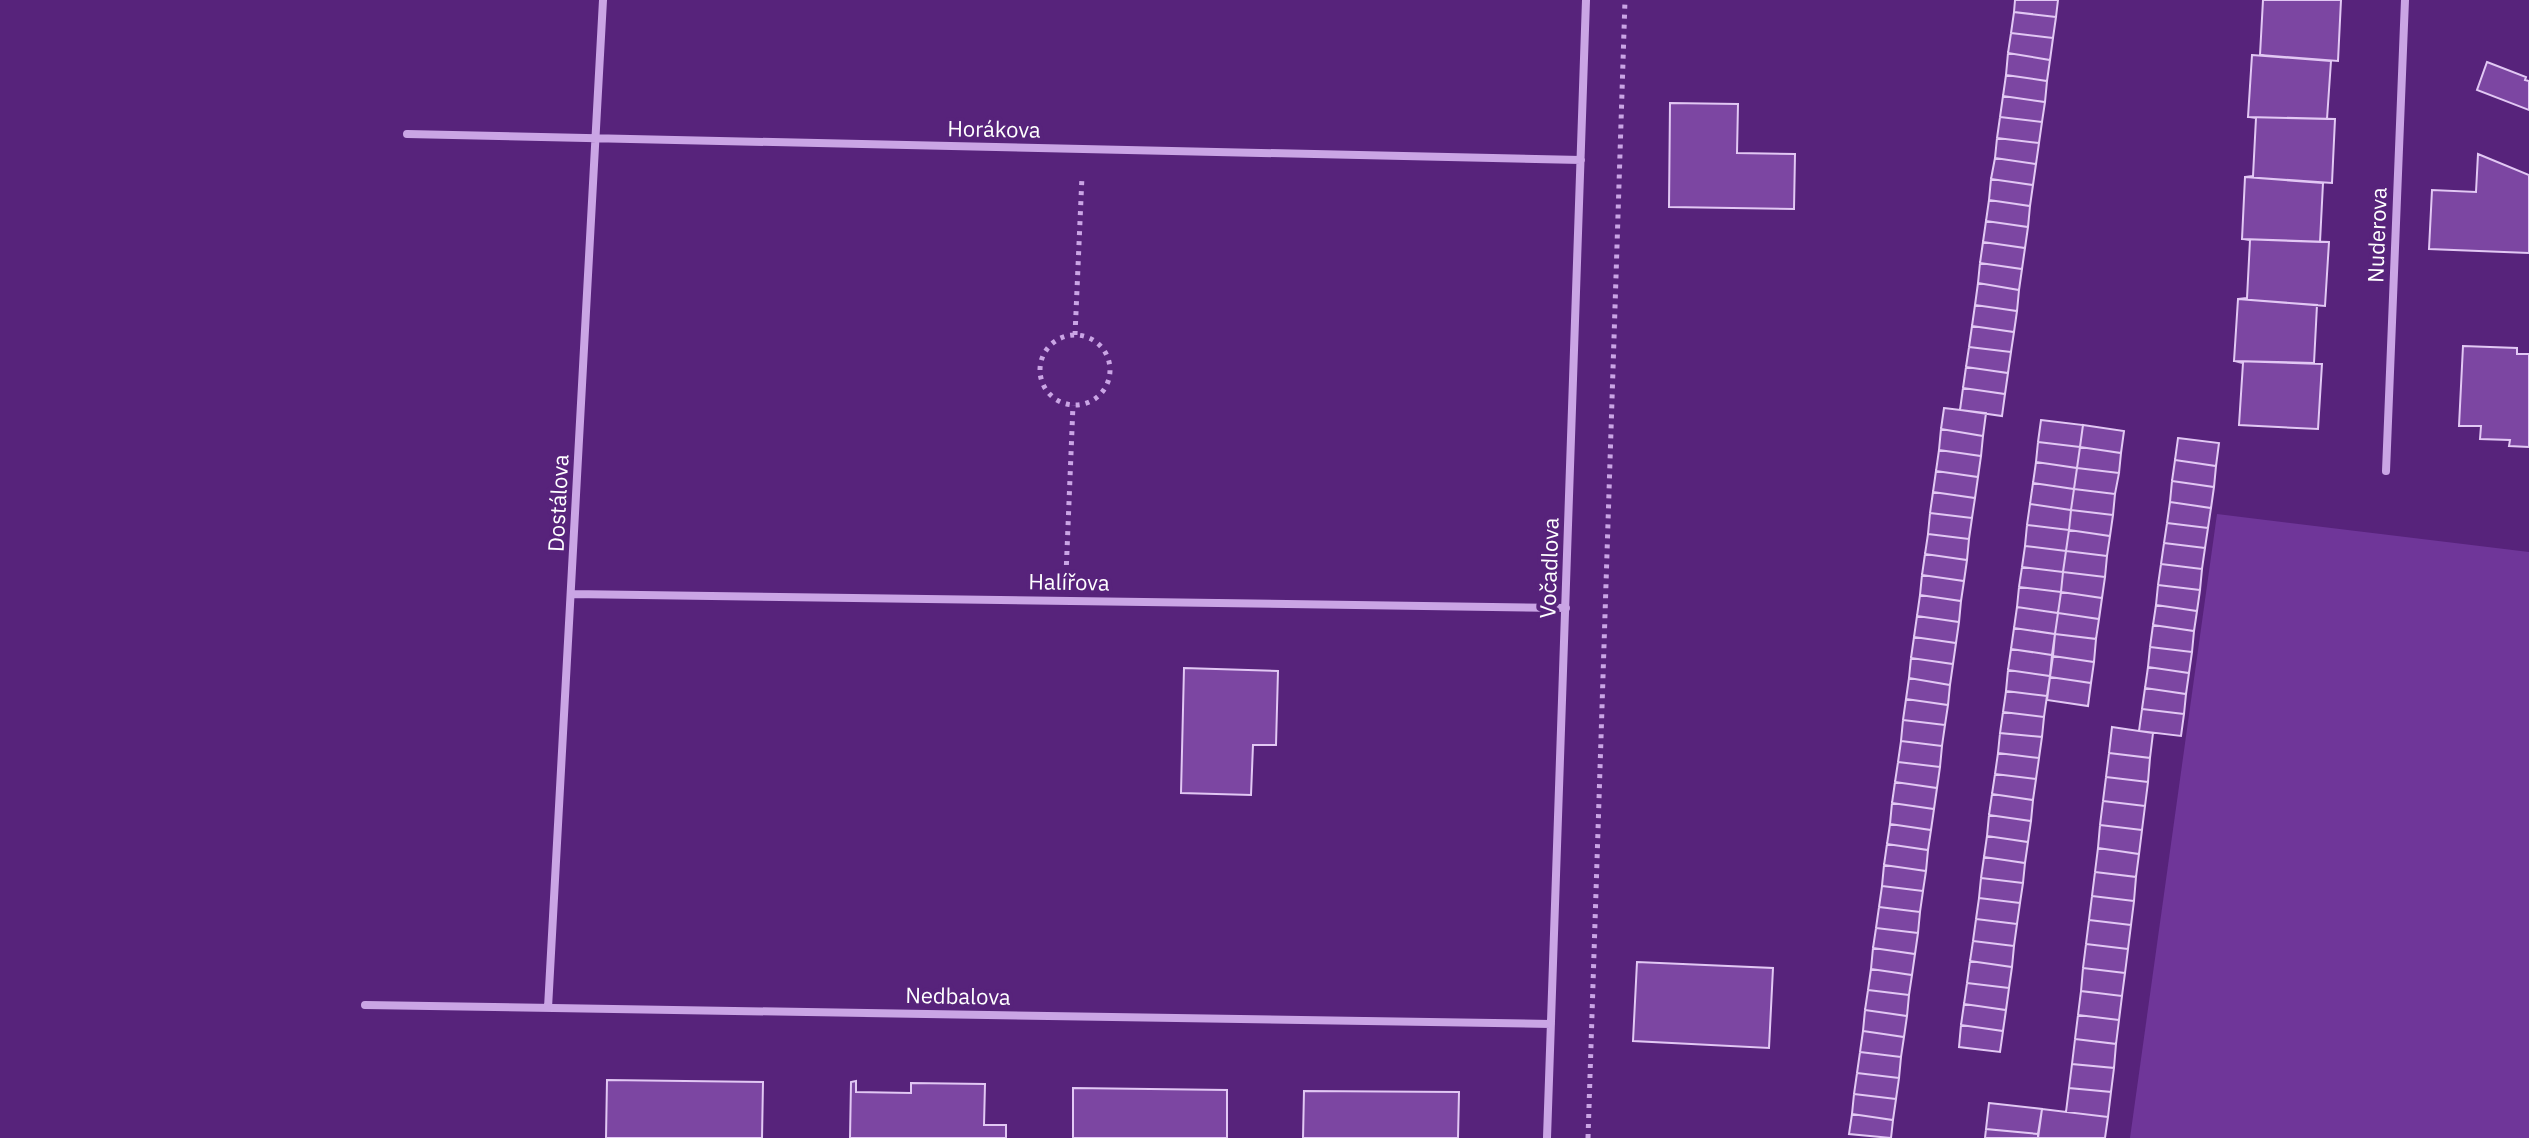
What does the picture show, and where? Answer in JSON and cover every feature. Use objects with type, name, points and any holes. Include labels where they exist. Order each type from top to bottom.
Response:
[{"type":"street","name":"Dostálova","points":[[548,1008],[603,0]]},
{"type":"street","name":"Vočadlova","points":[[1547,1138],[1586,0]]},
{"type":"street","name":"Nuderova","points":[[2386,471],[2405,0]]},
{"type":"street","name":"Horákova","points":[[407,134],[1581,160]]},
{"type":"street","name":"Halířova","points":[[571,594],[1566,608]]},
{"type":"street","name":"Nedbalova","points":[[365,1005],[1551,1024]]},
{"type":"path","points":[[1588,1138],[1625,0]]},
{"type":"path","points":[[1075,335],[1083,149]]},
{"type":"path","points":[[1075,335],[1088,337],[1098,344],[1109,365],[1109,377],[1096,398],[1085,404],[1073,405],[1051,396],[1039,375],[1045,351],[1053,342],[1063,336],[1075,335]]},
{"type":"path","points":[[1065,600],[1073,405]]},
{"type":"shaded area","points":[[2217,514],[2529,552],[2529,1138],[2130,1138]]},
{"type":"building","points":[[2015,0],[2058,0],[2056,17],[2014,12]]},
{"type":"building","points":[[2263,0],[2341,0],[2338,61],[2260,55]]},
{"type":"building","points":[[2014,12],[2056,17],[2053,38],[2011,33]]},
{"type":"building","points":[[2011,33],[2053,38],[2050,60],[2008,53]]},
{"type":"building","points":[[2008,53],[2050,60],[2047,81],[2006,75]]},
{"type":"building","points":[[2252,55],[2331,61],[2327,119],[2248,117]]},
{"type":"building","points":[[2487,62],[2526,77],[2525,80],[2529,81],[2529,110],[2477,90]]},
{"type":"building","points":[[2006,75],[2047,81],[2045,102],[2003,96]]},
{"type":"building","points":[[2003,96],[2045,102],[2042,122],[2000,117]]},
{"type":"building","points":[[1670,103],[1738,104],[1737,153],[1795,154],[1794,209],[1669,207]]},
{"type":"building","points":[[2000,117],[2042,122],[2039,143],[1997,138]]},
{"type":"building","points":[[2248,117],[2335,119],[2332,183],[2245,177],[2253,176],[2256,118]]},
{"type":"building","points":[[1997,138],[2039,143],[2036,164],[1995,158]]},
{"type":"building","points":[[2478,154],[2529,175],[2529,253],[2429,249],[2432,190],[2476,192]]},
{"type":"building","points":[[1995,158],[2036,164],[2033,185],[1991,179]]},
{"type":"building","points":[[2245,177],[2323,183],[2320,242],[2242,239]]},
{"type":"building","points":[[1991,179],[2033,185],[2030,206],[1989,200]]},
{"type":"building","points":[[1989,200],[2030,206],[2028,227],[1986,221]]},
{"type":"building","points":[[1986,221],[2028,227],[2025,248],[1983,242]]},
{"type":"building","points":[[2242,239],[2329,242],[2325,306],[2238,299],[2247,298],[2250,240]]},
{"type":"building","points":[[1983,242],[2025,248],[2022,269],[1980,263]]},
{"type":"building","points":[[1980,263],[2022,269],[2019,290],[1978,283]]},
{"type":"building","points":[[1978,283],[2019,290],[2017,311],[1975,305]]},
{"type":"building","points":[[2238,299],[2317,305],[2314,363],[2234,361]]},
{"type":"building","points":[[1975,305],[2017,311],[2014,332],[1972,326]]},
{"type":"building","points":[[1972,326],[2014,332],[2011,352],[1969,347]]},
{"type":"building","points":[[2463,346],[2517,348],[2517,354],[2529,354],[2529,447],[2509,446],[2510,440],[2480,439],[2481,426],[2459,426]]},
{"type":"building","points":[[1969,347],[2011,352],[2008,373],[1966,367]]},
{"type":"building","points":[[2234,361],[2322,364],[2318,429],[2239,425],[2243,363]]},
{"type":"building","points":[[1966,367],[2008,373],[2005,394],[1963,388]]},
{"type":"building","points":[[1963,388],[2005,394],[2002,416],[1960,410]]},
{"type":"building","points":[[1944,408],[1986,413],[1983,436],[1941,429]]},
{"type":"building","points":[[2041,420],[2083,425],[2080,447],[2038,442]]},
{"type":"building","points":[[2083,425],[2124,431],[2121,453],[2080,447]]},
{"type":"building","points":[[1941,429],[1983,436],[1981,456],[1939,450]]},
{"type":"building","points":[[2178,438],[2219,443],[2216,466],[2175,460]]},
{"type":"building","points":[[2038,442],[2080,447],[2077,468],[2036,462]]},
{"type":"building","points":[[2080,447],[2121,453],[2119,473],[2077,468]]},
{"type":"building","points":[[1939,450],[1981,456],[1978,477],[1936,471]]},
{"type":"building","points":[[2175,460],[2216,466],[2214,487],[2172,481]]},
{"type":"building","points":[[2036,462],[2077,468],[2074,489],[2033,483]]},
{"type":"building","points":[[2077,468],[2119,473],[2115,494],[2074,489]]},
{"type":"building","points":[[1936,471],[1978,477],[1975,498],[1933,492]]},
{"type":"building","points":[[2172,481],[2214,487],[2211,508],[2170,502]]},
{"type":"building","points":[[2033,483],[2074,489],[2071,510],[2030,504]]},
{"type":"building","points":[[2074,489],[2115,494],[2113,515],[2071,510]]},
{"type":"building","points":[[1933,492],[1975,498],[1972,518],[1930,513]]},
{"type":"building","points":[[2170,502],[2211,508],[2208,528],[2167,523]]},
{"type":"building","points":[[2030,504],[2071,510],[2069,530],[2027,525]]},
{"type":"building","points":[[2071,510],[2113,515],[2110,536],[2069,530]]},
{"type":"building","points":[[1930,513],[1972,518],[1969,539],[1928,534]]},
{"type":"building","points":[[2167,523],[2208,528],[2205,548],[2164,543]]},
{"type":"building","points":[[2027,525],[2069,530],[2066,551],[2025,546]]},
{"type":"building","points":[[2069,530],[2110,536],[2107,556],[2066,551]]},
{"type":"building","points":[[1928,534],[1969,539],[1967,560],[1925,554]]},
{"type":"building","points":[[2164,543],[2205,548],[2202,569],[2161,564]]},
{"type":"building","points":[[2025,546],[2066,551],[2063,572],[2022,567]]},
{"type":"building","points":[[2066,551],[2107,556],[2105,577],[2063,572]]},
{"type":"building","points":[[1925,554],[1967,560],[1964,581],[1922,575]]},
{"type":"building","points":[[2161,564],[2202,569],[2200,590],[2158,585]]},
{"type":"building","points":[[2022,567],[2063,572],[2061,592],[2019,587]]},
{"type":"building","points":[[2063,572],[2105,577],[2102,598],[2061,592]]},
{"type":"building","points":[[1922,575],[1964,581],[1961,601],[1920,595]]},
{"type":"building","points":[[2158,585],[2200,590],[2197,611],[2156,605]]},
{"type":"building","points":[[2019,587],[2061,592],[2058,613],[2017,607]]},
{"type":"building","points":[[2061,592],[2102,598],[2099,619],[2058,613]]},
{"type":"building","points":[[1920,595],[1961,601],[1959,622],[1917,616]]},
{"type":"building","points":[[2156,605],[2197,611],[2194,631],[2153,625]]},
{"type":"building","points":[[2017,607],[2058,613],[2055,634],[2014,628]]},
{"type":"building","points":[[2058,613],[2099,619],[2096,639],[2055,634]]},
{"type":"building","points":[[1917,616],[1959,622],[1956,643],[1914,637]]},
{"type":"building","points":[[2153,625],[2194,631],[2192,652],[2150,647]]},
{"type":"building","points":[[2014,628],[2055,634],[2052,655],[2011,649]]},
{"type":"building","points":[[2055,634],[2096,639],[2094,662],[2053,656]]},
{"type":"building","points":[[1914,637],[1956,643],[1953,664],[1911,658]]},
{"type":"building","points":[[2150,647],[2192,652],[2189,673],[2148,667]]},
{"type":"building","points":[[2011,649],[2052,655],[2050,676],[2008,670]]},
{"type":"building","points":[[2053,656],[2094,662],[2091,683],[2050,677]]},
{"type":"building","points":[[1911,658],[1953,664],[1950,685],[1909,678]]},
{"type":"building","points":[[2148,667],[2189,673],[2186,694],[2145,688]]},
{"type":"building","points":[[1184,668],[1278,671],[1276,745],[1253,745],[1251,795],[1181,793]]},
{"type":"building","points":[[2008,670],[2050,676],[2047,696],[2006,691]]},
{"type":"building","points":[[2050,677],[2091,683],[2088,706],[2047,700]]},
{"type":"building","points":[[1909,678],[1950,685],[1948,705],[1906,699]]},
{"type":"building","points":[[2145,688],[2186,694],[2184,714],[2142,709]]},
{"type":"building","points":[[2006,691],[2047,696],[2044,717],[2003,712]]},
{"type":"building","points":[[1906,699],[1948,705],[1945,725],[1903,720]]},
{"type":"building","points":[[2142,709],[2184,714],[2181,736],[2139,731]]},
{"type":"building","points":[[2003,712],[2044,717],[2042,737],[2000,733]]},
{"type":"building","points":[[1903,720],[1945,725],[1942,746],[1901,741]]},
{"type":"building","points":[[2112,727],[2153,733],[2150,758],[2109,753]]},
{"type":"building","points":[[2000,733],[2042,737],[2039,758],[1998,753]]},
{"type":"building","points":[[1901,741],[1942,746],[1940,767],[1898,762]]},
{"type":"building","points":[[1998,753],[2039,758],[2036,779],[1995,774]]},
{"type":"building","points":[[2109,753],[2150,758],[2148,782],[2106,777]]},
{"type":"building","points":[[1898,762],[1940,767],[1937,788],[1895,782]]},
{"type":"building","points":[[1995,774],[2036,779],[2033,800],[1992,794]]},
{"type":"building","points":[[2106,777],[2148,782],[2145,806],[2103,801]]},
{"type":"building","points":[[1895,782],[1937,788],[1934,809],[1892,803]]},
{"type":"building","points":[[1992,794],[2033,800],[2031,821],[1989,815]]},
{"type":"building","points":[[2103,801],[2145,806],[2142,830],[2100,825]]},
{"type":"building","points":[[1892,803],[1934,809],[1931,830],[1890,824]]},
{"type":"building","points":[[1989,815],[2031,821],[2028,842],[1987,836]]},
{"type":"building","points":[[1890,824],[1931,830],[1928,850],[1887,844]]},
{"type":"building","points":[[2100,825],[2142,830],[2139,854],[2098,848]]},
{"type":"building","points":[[1987,836],[2028,842],[2025,863],[1984,857]]},
{"type":"building","points":[[1887,844],[1928,850],[1926,871],[1884,865]]},
{"type":"building","points":[[2098,848],[2139,854],[2136,877],[2095,872]]},
{"type":"building","points":[[1984,857],[2025,863],[2023,883],[1981,878]]},
{"type":"building","points":[[1884,865],[1926,871],[1923,891],[1882,886]]},
{"type":"building","points":[[2095,872],[2136,877],[2134,901],[2092,896]]},
{"type":"building","points":[[1981,878],[2023,883],[2020,903],[1979,898]]},
{"type":"building","points":[[1882,886],[1923,891],[1920,912],[1879,907]]},
{"type":"building","points":[[2092,896],[2134,901],[2131,925],[2089,920]]},
{"type":"building","points":[[1979,898],[2020,903],[2017,924],[1976,919]]},
{"type":"building","points":[[1879,907],[1920,912],[1918,933],[1876,928]]},
{"type":"building","points":[[1976,919],[2017,924],[2014,946],[1973,941]]},
{"type":"building","points":[[2089,920],[2131,925],[2128,949],[2086,944]]},
{"type":"building","points":[[1876,928],[1918,933],[1915,954],[1873,948]]},
{"type":"building","points":[[1973,941],[2014,946],[2012,967],[1970,961]]},
{"type":"building","points":[[2086,944],[2128,949],[2125,973],[2083,968]]},
{"type":"building","points":[[1873,948],[1915,954],[1912,975],[1871,969]]},
{"type":"building","points":[[1970,961],[2012,967],[2009,988],[1967,983]]},
{"type":"building","points":[[1637,962],[1773,968],[1769,1048],[1633,1041]]},
{"type":"building","points":[[2083,968],[2125,973],[2122,996],[2081,991]]},
{"type":"building","points":[[1871,969],[1912,975],[1909,995],[1868,990]]},
{"type":"building","points":[[1967,983],[2009,988],[2006,1010],[1964,1004]]},
{"type":"building","points":[[1868,990],[1909,995],[1907,1016],[1865,1010]]},
{"type":"building","points":[[2081,991],[2122,996],[2119,1020],[2078,1015]]},
{"type":"building","points":[[1964,1004],[2006,1010],[2003,1031],[1961,1025]]},
{"type":"building","points":[[1865,1010],[1907,1016],[1904,1037],[1863,1031]]},
{"type":"building","points":[[2078,1015],[2119,1020],[2116,1044],[2075,1039]]},
{"type":"building","points":[[1961,1025],[2003,1031],[2000,1052],[1959,1047]]},
{"type":"building","points":[[1863,1031],[1904,1037],[1901,1057],[1860,1052]]},
{"type":"building","points":[[2075,1039],[2116,1044],[2114,1068],[2072,1064]]},
{"type":"building","points":[[1860,1052],[1901,1057],[1899,1078],[1857,1073]]},
{"type":"building","points":[[2072,1064],[2114,1068],[2111,1092],[2069,1088]]},
{"type":"building","points":[[1857,1073],[1899,1078],[1896,1099],[1854,1094]]},
{"type":"building","points":[[607,1080],[763,1082],[762,1138],[606,1138]]},
{"type":"building","points":[[856,1081],[856,1092],[911,1093],[911,1083],[985,1084],[984,1125],[1006,1125],[1006,1138],[850,1138],[851,1082]]},
{"type":"building","points":[[1073,1088],[1227,1090],[1227,1138],[1073,1138]]},
{"type":"building","points":[[2069,1088],[2111,1092],[2108,1117],[2066,1112]]},
{"type":"building","points":[[1304,1091],[1459,1092],[1458,1138],[1303,1138]]},
{"type":"building","points":[[1854,1094],[1896,1099],[1893,1120],[1852,1114]]},
{"type":"building","points":[[1989,1103],[2042,1109],[2038,1134],[1986,1129]]},
{"type":"building","points":[[2042,1109],[2108,1117],[2105,1138],[2038,1138]]},
{"type":"building","points":[[1852,1114],[1893,1120],[1891,1138],[1849,1134]]},
{"type":"building","points":[[1986,1129],[2038,1134],[2038,1138],[1985,1138]]}]
